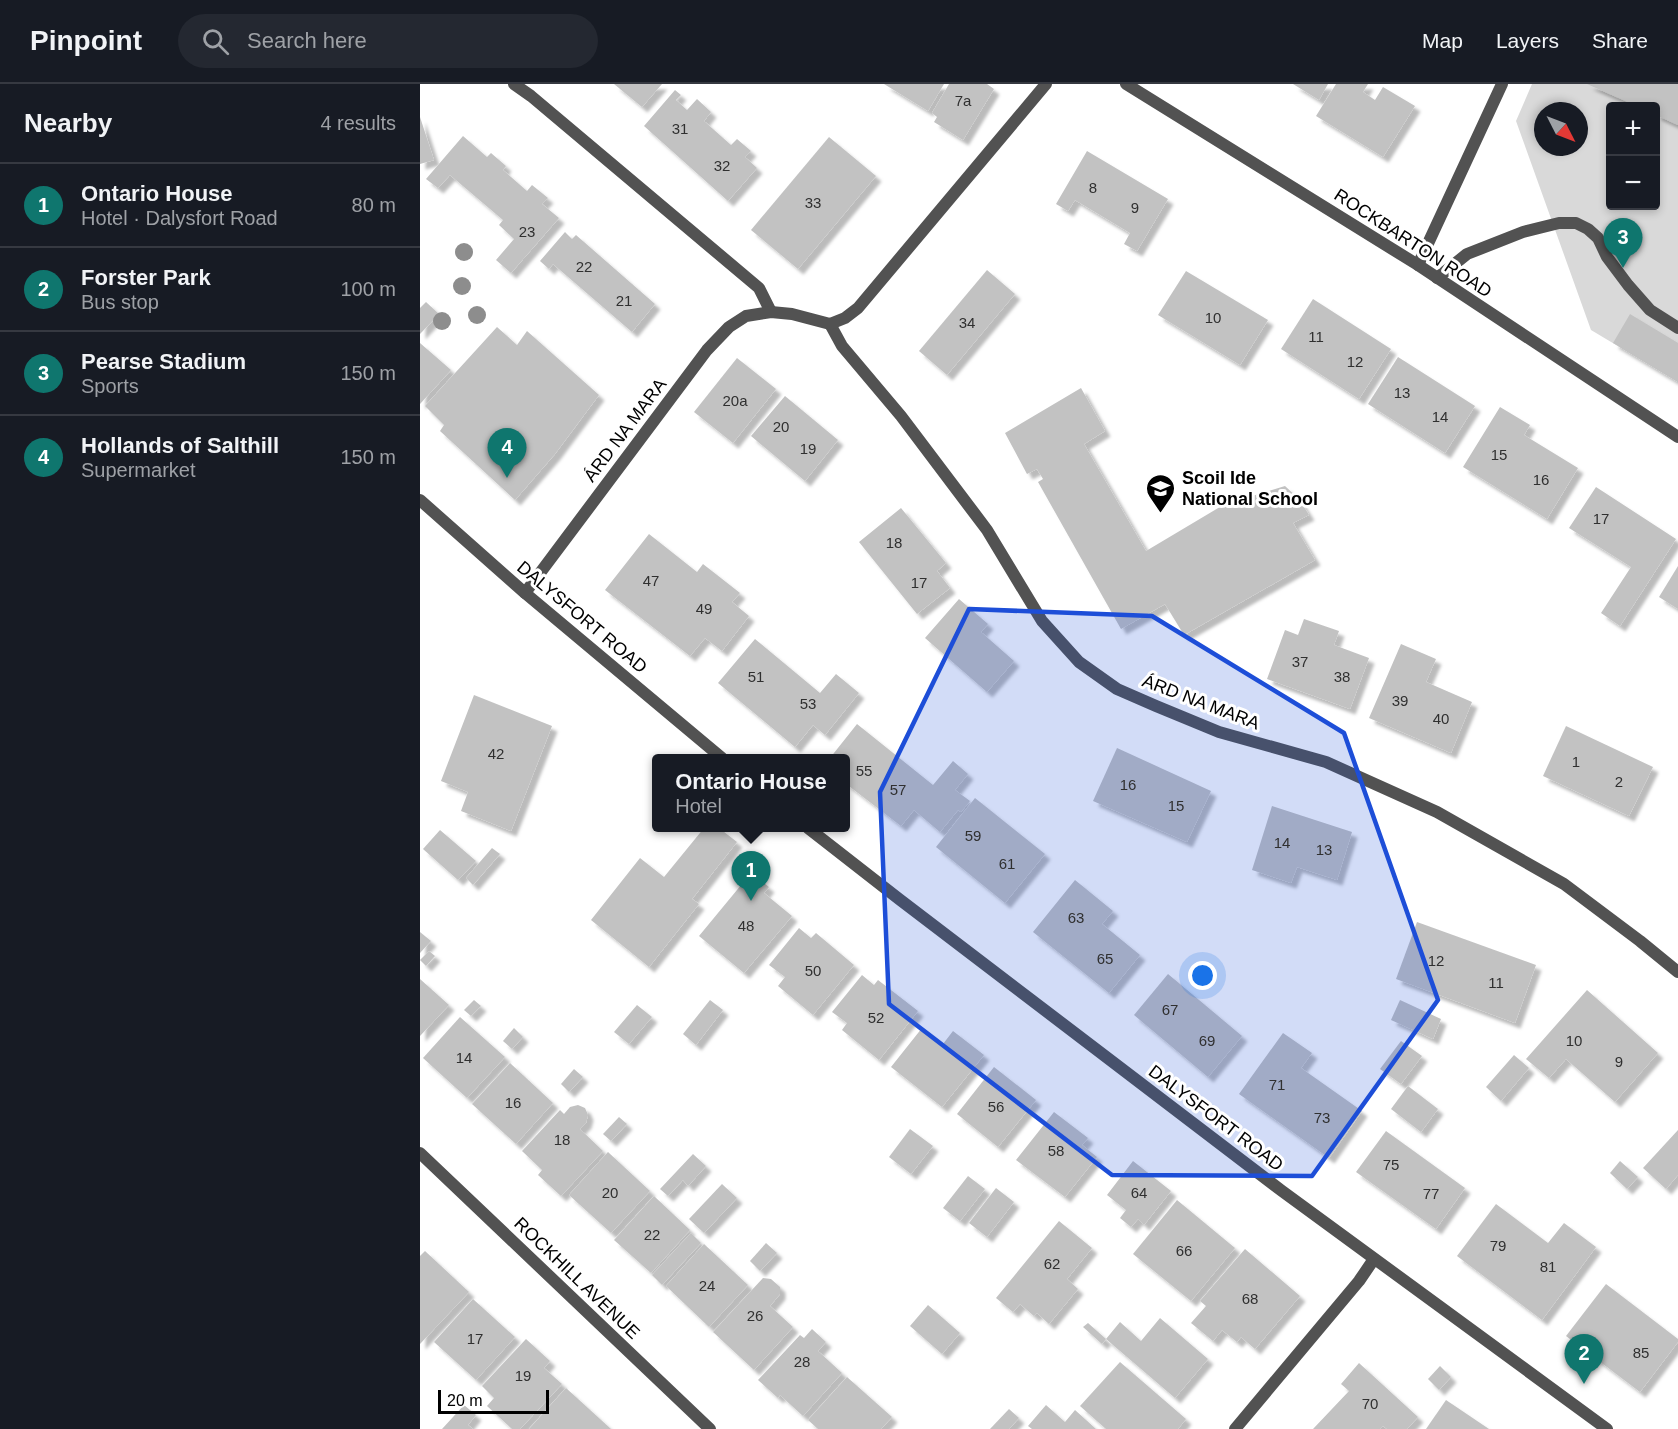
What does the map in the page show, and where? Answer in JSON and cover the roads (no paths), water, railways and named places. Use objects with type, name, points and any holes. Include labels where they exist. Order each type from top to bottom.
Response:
[{"type":"street","points":[[514,84],[759,288],[771,312]]},
{"type":"street","points":[[830,324],[845,318],[858,308],[1046,84]]},
{"type":"street","name":"ROCKBARTON ROAD","points":[[1126,84],[1418,265],[1678,437]]},
{"type":"street","points":[[1418,265],[1502,84]]},
{"type":"street","points":[[1437,278],[1467,255],[1523,232],[1558,223],[1576,224],[1588,229],[1598,238],[1607,257],[1650,310],[1678,328]]},
{"type":"street","name":"ÁRD NA MARA","points":[[525,593],[707,350],[729,327],[746,316],[771,312],[792,314],[830,324],[842,346],[901,416],[987,531],[1042,621],[1079,662],[1117,688],[1156,706],[1219,732],[1326,762],[1437,812],[1564,884],[1678,972]]},
{"type":"street","name":"DALYSFORT ROAD","points":[[420,500],[525,593],[717,754]]},
{"type":"street","name":"DALYSFORT ROAD","points":[[813,832],[1282,1191],[1607,1429]]},
{"type":"street","name":"ROCKHILL AVENUE","points":[[420,1153],[710,1429]]},
{"type":"street","points":[[1234,1429],[1359,1281],[1374,1259]]},
{"type":"place","name":"Pearse Stadium","points":[[1623,268]]},
{"type":"place","name":"Hollands of Salthill","points":[[507,478]]},
{"type":"place","name":"Scoil Ide National School","points":[[1161,514]]},
{"type":"place","name":"Ontario House","points":[[751,901]]},
{"type":"place","name":"Forster Park","points":[[1584,1384]]}]
